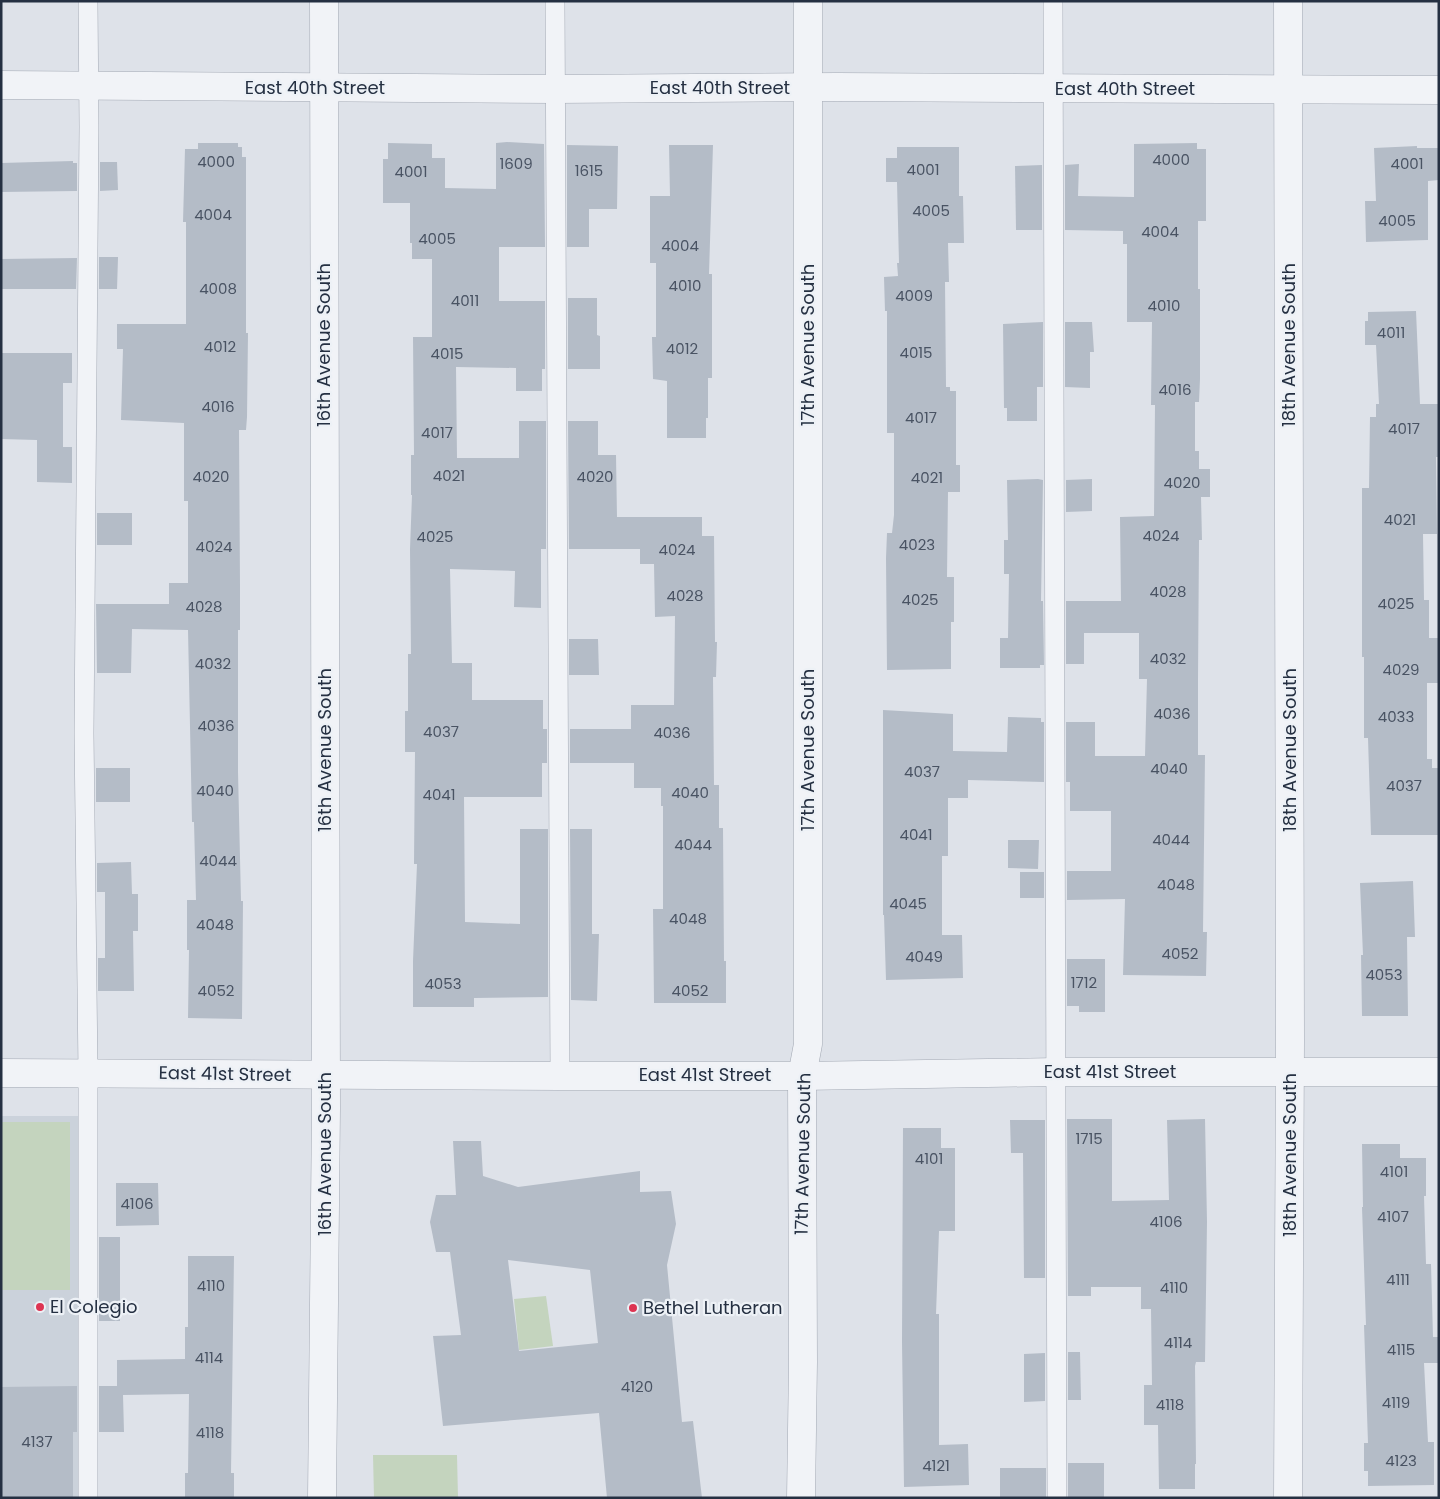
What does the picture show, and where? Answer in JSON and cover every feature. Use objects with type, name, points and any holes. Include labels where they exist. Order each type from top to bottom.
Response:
[{"type":"street","name":"16th Avenue South","points":[[322,1498],[325,1074],[324,1]]},
{"type":"street","name":"17th Avenue South","points":[[801,1498],[803,1362],[802,1076],[808,1044],[808,1]]},
{"type":"street","name":"18th Avenue South","points":[[1288,1],[1290,1071],[1288,1498]]},
{"type":"street","name":"East 40th Street","points":[[1,85],[555,90],[808,87],[1439,90]]},
{"type":"street","name":"East 41st Street","points":[[1,1073],[802,1076],[1056,1072],[1439,1072]]},
{"type":"lane","points":[[88,1],[84,723],[88,1072],[88,1498]]},
{"type":"lane","points":[[555,1],[560,1076]]},
{"type":"lane","points":[[1053,1],[1057,1498]]},
{"type":"shaded area","name":"El Colegio","points":[[1,1116],[78,1116],[78,1498],[1,1498]]},
{"type":"green space","points":[[1,1122],[70,1122],[70,1290],[1,1290]]},
{"type":"green space","points":[[546,1296],[553,1346],[519,1350],[514,1299]]},
{"type":"green space","points":[[373,1455],[457,1455],[458,1498],[374,1498]]},
{"type":"building","points":[[198,143],[238,143],[238,147],[242,147],[242,157],[246,157],[247,417],[246,430],[239,430],[240,630],[238,630],[238,772],[241,901],[243,901],[242,1019],[188,1018],[189,950],[187,950],[187,900],[196,900],[194,822],[192,822],[188,630],[132,629],[131,673],[97,673],[96,604],[169,604],[169,583],[188,583],[188,501],[184,501],[184,423],[121,420],[123,349],[117,349],[117,324],[186,324],[186,222],[183,222],[185,149],[198,149]]},
{"type":"building","points":[[388,143],[432,144],[432,158],[445,158],[445,188],[496,189],[496,143],[544,144],[545,247],[499,247],[499,301],[545,301],[545,369],[542,369],[542,391],[516,391],[516,368],[456,367],[457,458],[519,458],[519,421],[546,421],[546,549],[541,549],[541,608],[514,607],[515,571],[450,569],[452,663],[472,663],[472,700],[543,700],[543,729],[547,729],[547,763],[542,763],[542,797],[464,797],[465,922],[520,924],[520,829],[548,829],[548,997],[474,998],[474,1007],[413,1007],[417,864],[414,864],[415,752],[405,752],[405,711],[408,711],[408,654],[411,654],[411,455],[414,455],[413,337],[432,337],[432,259],[412,259],[410,203],[383,203],[383,159],[388,159]]},
{"type":"building","points":[[1197,143],[1197,149],[1206,149],[1206,221],[1198,221],[1200,379],[1199,402],[1195,402],[1195,451],[1199,451],[1199,469],[1210,469],[1210,497],[1201,497],[1202,540],[1199,540],[1198,755],[1205,755],[1203,932],[1207,932],[1206,976],[1123,975],[1125,899],[1067,900],[1067,871],[1111,871],[1111,811],[1070,811],[1070,782],[1066,782],[1066,722],[1095,722],[1095,756],[1145,756],[1147,679],[1139,679],[1139,633],[1084,633],[1084,664],[1066,664],[1066,601],[1121,601],[1120,517],[1154,516],[1155,405],[1151,405],[1152,322],[1127,322],[1127,244],[1123,244],[1123,231],[1065,230],[1065,165],[1079,164],[1078,196],[1134,197],[1134,144]]},
{"type":"building","points":[[567,145],[618,146],[617,209],[589,209],[589,247],[567,247]]},
{"type":"building","points":[[669,145],[713,145],[709,274],[712,274],[712,378],[708,378],[706,438],[667,438],[667,381],[653,379],[652,337],[656,337],[656,263],[650,263],[650,196],[670,196]]},
{"type":"building","points":[[1417,146],[1417,148],[1439,148],[1439,180],[1428,181],[1428,240],[1366,242],[1365,201],[1376,201],[1374,148]]},
{"type":"building","points":[[897,147],[959,147],[959,196],[963,196],[964,243],[948,243],[949,282],[945,282],[946,387],[950,387],[950,391],[956,391],[956,465],[960,465],[960,492],[948,492],[947,577],[954,577],[954,622],[951,622],[951,669],[887,670],[886,558],[887,533],[892,533],[894,515],[894,433],[887,433],[887,311],[885,311],[884,277],[898,276],[897,263],[899,263],[897,182],[886,182],[886,158],[897,158]]},
{"type":"building","points":[[73,161],[73,163],[77,163],[77,191],[1,192],[1,163]]},
{"type":"building","points":[[100,162],[117,162],[118,190],[100,191]]},
{"type":"building","points":[[1042,165],[1042,230],[1016,230],[1015,166]]},
{"type":"building","points":[[99,257],[118,257],[117,289],[99,289]]},
{"type":"building","points":[[77,258],[76,289],[1,289],[1,259]]},
{"type":"building","points":[[568,298],[597,298],[597,335],[600,336],[600,369],[568,369]]},
{"type":"building","points":[[1416,311],[1420,404],[1439,404],[1439,457],[1436,457],[1437,534],[1423,534],[1424,600],[1429,600],[1429,638],[1438,638],[1438,683],[1427,683],[1427,759],[1432,759],[1432,768],[1438,768],[1439,835],[1371,835],[1368,738],[1364,738],[1362,488],[1369,488],[1370,417],[1376,417],[1376,404],[1379,404],[1376,345],[1365,345],[1365,321],[1368,321],[1368,312]]},
{"type":"building","points":[[1043,322],[1043,387],[1037,387],[1037,421],[1007,421],[1007,408],[1004,408],[1003,324]]},
{"type":"building","points":[[1065,322],[1092,322],[1094,352],[1090,352],[1090,388],[1065,387]]},
{"type":"building","points":[[1,353],[72,353],[72,383],[63,383],[63,447],[72,447],[72,483],[37,482],[37,440],[1,439]]},
{"type":"building","points":[[568,421],[598,421],[598,455],[616,455],[617,517],[702,517],[702,536],[714,536],[715,642],[717,642],[716,677],[713,677],[714,785],[719,785],[719,828],[723,828],[726,1003],[654,1003],[653,909],[663,909],[663,806],[661,806],[661,788],[634,788],[634,763],[570,763],[570,729],[631,729],[631,705],[674,705],[675,616],[655,617],[654,564],[640,564],[640,549],[569,549]]},
{"type":"building","points":[[1092,479],[1092,511],[1066,512],[1066,480]]},
{"type":"building","points":[[1007,480],[1043,480],[1041,601],[1043,601],[1044,665],[1040,665],[1040,668],[1000,668],[1000,638],[1008,638],[1009,574],[1004,574],[1004,540],[1008,540]]},
{"type":"building","points":[[97,513],[132,513],[132,545],[97,545]]},
{"type":"building","points":[[569,639],[598,639],[599,675],[569,675]]},
{"type":"building","points":[[883,710],[953,714],[953,751],[1007,752],[1008,717],[1041,718],[1041,722],[1044,722],[1044,782],[968,780],[968,798],[948,798],[948,856],[942,856],[942,935],[962,935],[963,978],[886,980],[883,915]]},
{"type":"building","points":[[96,768],[130,768],[130,802],[96,802]]},
{"type":"building","points":[[570,829],[592,829],[592,934],[599,934],[597,1001],[571,1000]]},
{"type":"building","points":[[1008,840],[1039,840],[1038,869],[1008,868]]},
{"type":"building","points":[[131,862],[132,894],[138,894],[138,931],[133,931],[134,991],[98,991],[98,958],[105,958],[105,892],[97,892],[97,863]]},
{"type":"building","points":[[1020,872],[1044,872],[1044,898],[1020,898]]},
{"type":"building","points":[[1413,881],[1415,937],[1407,937],[1408,1016],[1362,1016],[1361,955],[1363,955],[1360,883]]},
{"type":"building","points":[[1067,959],[1105,959],[1105,1012],[1079,1012],[1079,1006],[1067,1006]]},
{"type":"building","points":[[1067,1119],[1112,1119],[1112,1201],[1169,1200],[1167,1120],[1205,1119],[1207,1222],[1205,1362],[1196,1362],[1195,1366],[1195,1489],[1159,1489],[1158,1425],[1144,1425],[1144,1385],[1152,1385],[1151,1309],[1141,1309],[1141,1287],[1091,1287],[1091,1296],[1068,1296]]},
{"type":"building","points":[[1010,1120],[1045,1120],[1045,1278],[1024,1278],[1023,1153],[1011,1153]]},
{"type":"building","points":[[903,1128],[941,1128],[941,1148],[955,1148],[955,1231],[939,1231],[936,1314],[939,1314],[939,1445],[968,1444],[969,1485],[904,1487],[902,1342]]},
{"type":"building","name":"Bethel Lutheran","points":[[453,1141],[481,1141],[483,1176],[518,1187],[640,1171],[640,1192],[671,1191],[676,1224],[667,1265],[682,1422],[693,1421],[702,1498],[607,1498],[599,1413],[443,1426],[433,1336],[461,1335],[450,1252],[436,1252],[430,1222],[436,1195],[456,1195]],"holes":[[[508,1260],[590,1270],[598,1343],[519,1351]]]},
{"type":"building","points":[[1362,1144],[1400,1144],[1400,1158],[1426,1158],[1426,1196],[1424,1196],[1426,1264],[1431,1264],[1433,1337],[1438,1337],[1439,1363],[1424,1363],[1428,1442],[1434,1442],[1434,1485],[1368,1486],[1368,1471],[1364,1471],[1364,1443],[1368,1443],[1364,1325],[1366,1325]]},
{"type":"building","points":[[116,1183],[158,1183],[159,1225],[116,1226]]},
{"type":"building","points":[[99,1237],[120,1237],[120,1321],[99,1321]]},
{"type":"building","points":[[188,1256],[234,1256],[231,1473],[234,1473],[234,1498],[185,1498],[185,1473],[188,1473],[189,1394],[123,1395],[124,1432],[99,1432],[99,1386],[117,1386],[117,1360],[185,1359],[185,1327],[188,1327]]},
{"type":"building","points":[[1068,1352],[1080,1352],[1081,1400],[1068,1400]]},
{"type":"building","points":[[1045,1353],[1045,1401],[1024,1402],[1024,1354]]},
{"type":"building","points":[[77,1386],[77,1432],[73,1432],[73,1498],[1,1498],[1,1387]]},
{"type":"building","points":[[1068,1463],[1104,1463],[1104,1498],[1068,1498]]},
{"type":"building","points":[[1000,1468],[1046,1468],[1046,1498],[1000,1498]]},
{"type":"place","name":"El Colegio","points":[[40,1307]]},
{"type":"place","name":"Bethel Lutheran","points":[[633,1308]]}]
